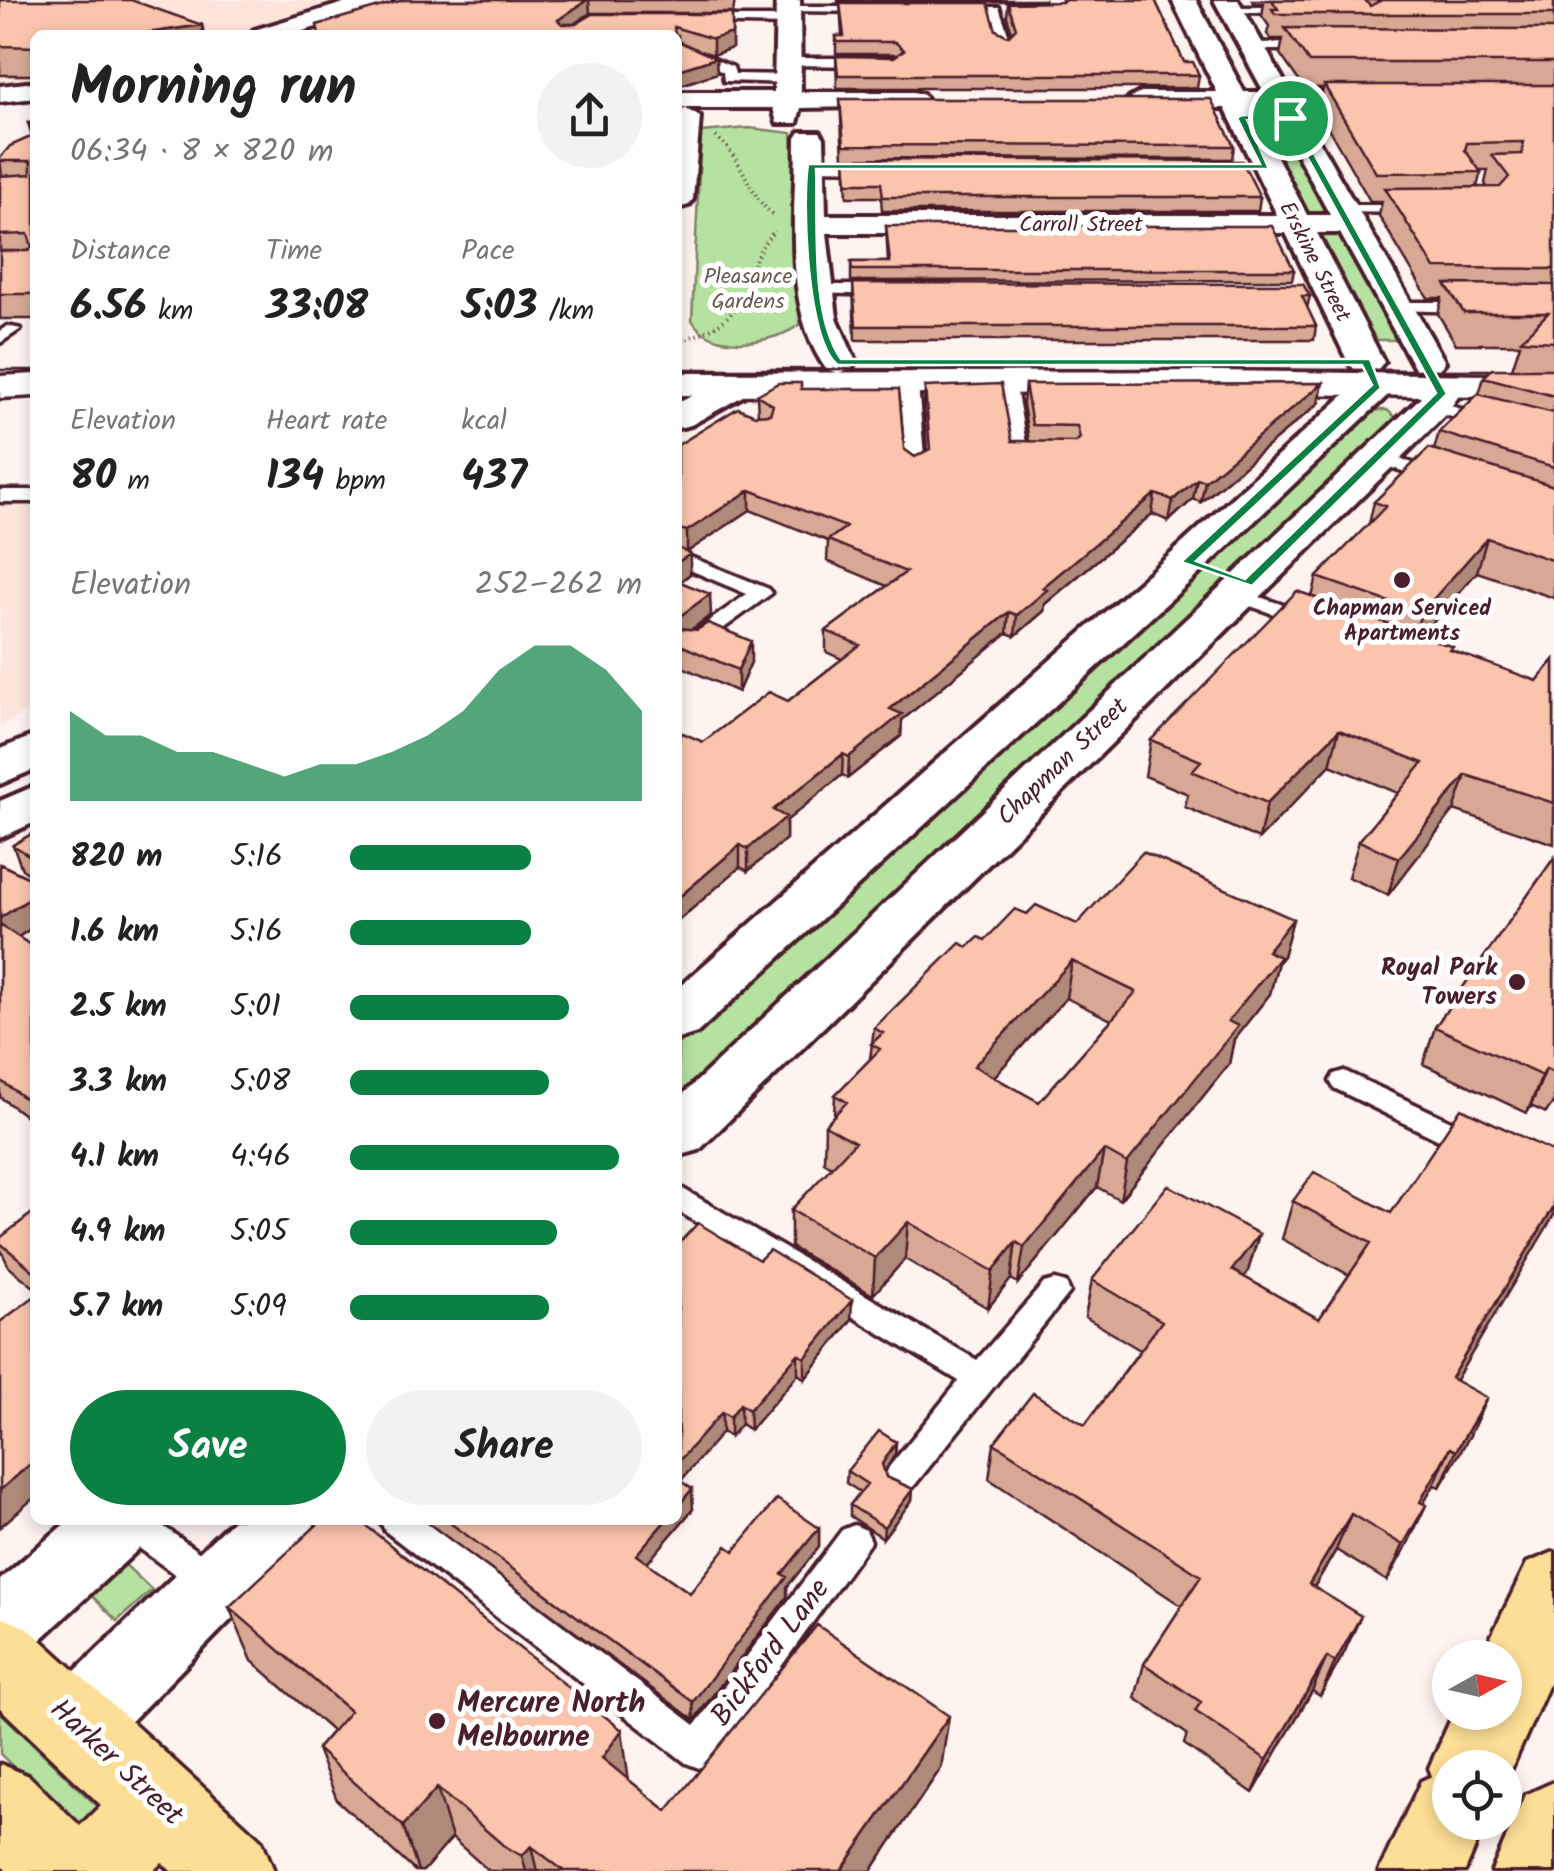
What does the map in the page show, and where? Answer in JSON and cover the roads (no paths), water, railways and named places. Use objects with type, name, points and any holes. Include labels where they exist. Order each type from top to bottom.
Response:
[{"type":"main road","points":[[1522,1656],[1554,1588]]},
{"type":"main road","name":"Harker Street","points":[[0,1655],[232,1871]]},
{"type":"main road","points":[[95,1871],[161,1803]]},
{"type":"main road","points":[[0,1805],[66,1871]]},
{"type":"main road","points":[[1534,1871],[1554,1824]]},
{"type":"main road","points":[[1422,1871],[1436,1840]]},
{"type":"street","points":[[281,30],[380,0]]},
{"type":"street","name":"Erskine Street","points":[[1184,0],[1237,109],[1260,167],[1294,224],[1320,289],[1372,373]]},
{"type":"street","name":"Erskine Street","points":[[1228,5],[1396,306],[1433,385]]},
{"type":"street","points":[[788,10],[788,89]]},
{"type":"street","points":[[1207,47],[1252,46]]},
{"type":"street","points":[[682,158],[686,117],[788,89],[940,109]]},
{"type":"street","points":[[0,94],[30,108]]},
{"type":"street","points":[[1113,109],[1415,109]]},
{"type":"street","points":[[0,120],[30,111]]},
{"type":"street","points":[[811,152],[797,226],[817,290],[822,335],[838,362]]},
{"type":"street","name":"Carroll Street","points":[[797,226],[1294,224],[1345,216]]},
{"type":"street","points":[[712,394],[838,362],[1372,373],[1433,385],[1554,387]]},
{"type":"street","points":[[1433,385],[1554,362]]},
{"type":"street","points":[[682,364],[712,394],[909,384],[1372,373]]},
{"type":"street","points":[[682,1015],[1187,562],[1372,373]]},
{"type":"street","points":[[0,387],[30,385]]},
{"type":"street","name":"Chapman Street","points":[[682,1130],[1379,458],[1433,385]]},
{"type":"street","points":[[1187,562],[1242,589]]},
{"type":"street","points":[[0,769],[30,752]]},
{"type":"street","points":[[971,752],[1041,784]]},
{"type":"street","points":[[0,822],[30,804]]},
{"type":"street","points":[[0,1628],[114,1525]]},
{"type":"street","points":[[75,1724],[275,1525]]},
{"type":"lane","points":[[1228,5],[1303,10]]},
{"type":"lane","points":[[940,9],[1011,9]]},
{"type":"lane","points":[[995,9],[1005,42]]},
{"type":"lane","points":[[685,21],[788,10],[884,10]]},
{"type":"lane","points":[[1252,46],[1324,46]]},
{"type":"lane","points":[[682,50],[728,70],[728,78],[788,89],[878,62]]},
{"type":"lane","points":[[811,152],[897,166]]},
{"type":"lane","points":[[1345,216],[1438,208]]},
{"type":"lane","points":[[817,290],[907,290]]},
{"type":"lane","points":[[1396,306],[1498,307]]},
{"type":"lane","points":[[1007,382],[1019,454],[1052,454]]},
{"type":"lane","points":[[909,384],[916,470]]},
{"type":"lane","points":[[1433,385],[1554,441]]},
{"type":"lane","points":[[1379,458],[1462,484]]},
{"type":"lane","points":[[0,496],[30,496]]},
{"type":"lane","points":[[682,560],[762,593],[691,643]]},
{"type":"lane","points":[[1242,589],[1338,631]]},
{"type":"lane","points":[[1344,1080],[1502,1158]]},
{"type":"lane","points":[[682,1199],[981,1378]]},
{"type":"lane","points":[[901,1476],[1056,1292]]},
{"type":"lane","points":[[135,1525],[216,1584]]},
{"type":"lane","name":"Bickford Lane","points":[[404,1525],[699,1750],[854,1541]]},
{"type":"tram line","points":[[682,369],[1554,370]]},
{"type":"tram line","points":[[0,370],[30,370]]},
{"type":"place","name":"Chapman Serviced Apartments","points":[[1402,580]]},
{"type":"place","name":"Royal Park Towers","points":[[1517,982]]},
{"type":"place","name":"Mercure North Melbourne","points":[[437,1721]]},
{"type":"park label","name":"Pleasance Gardens","points":[[748,290]]}]
